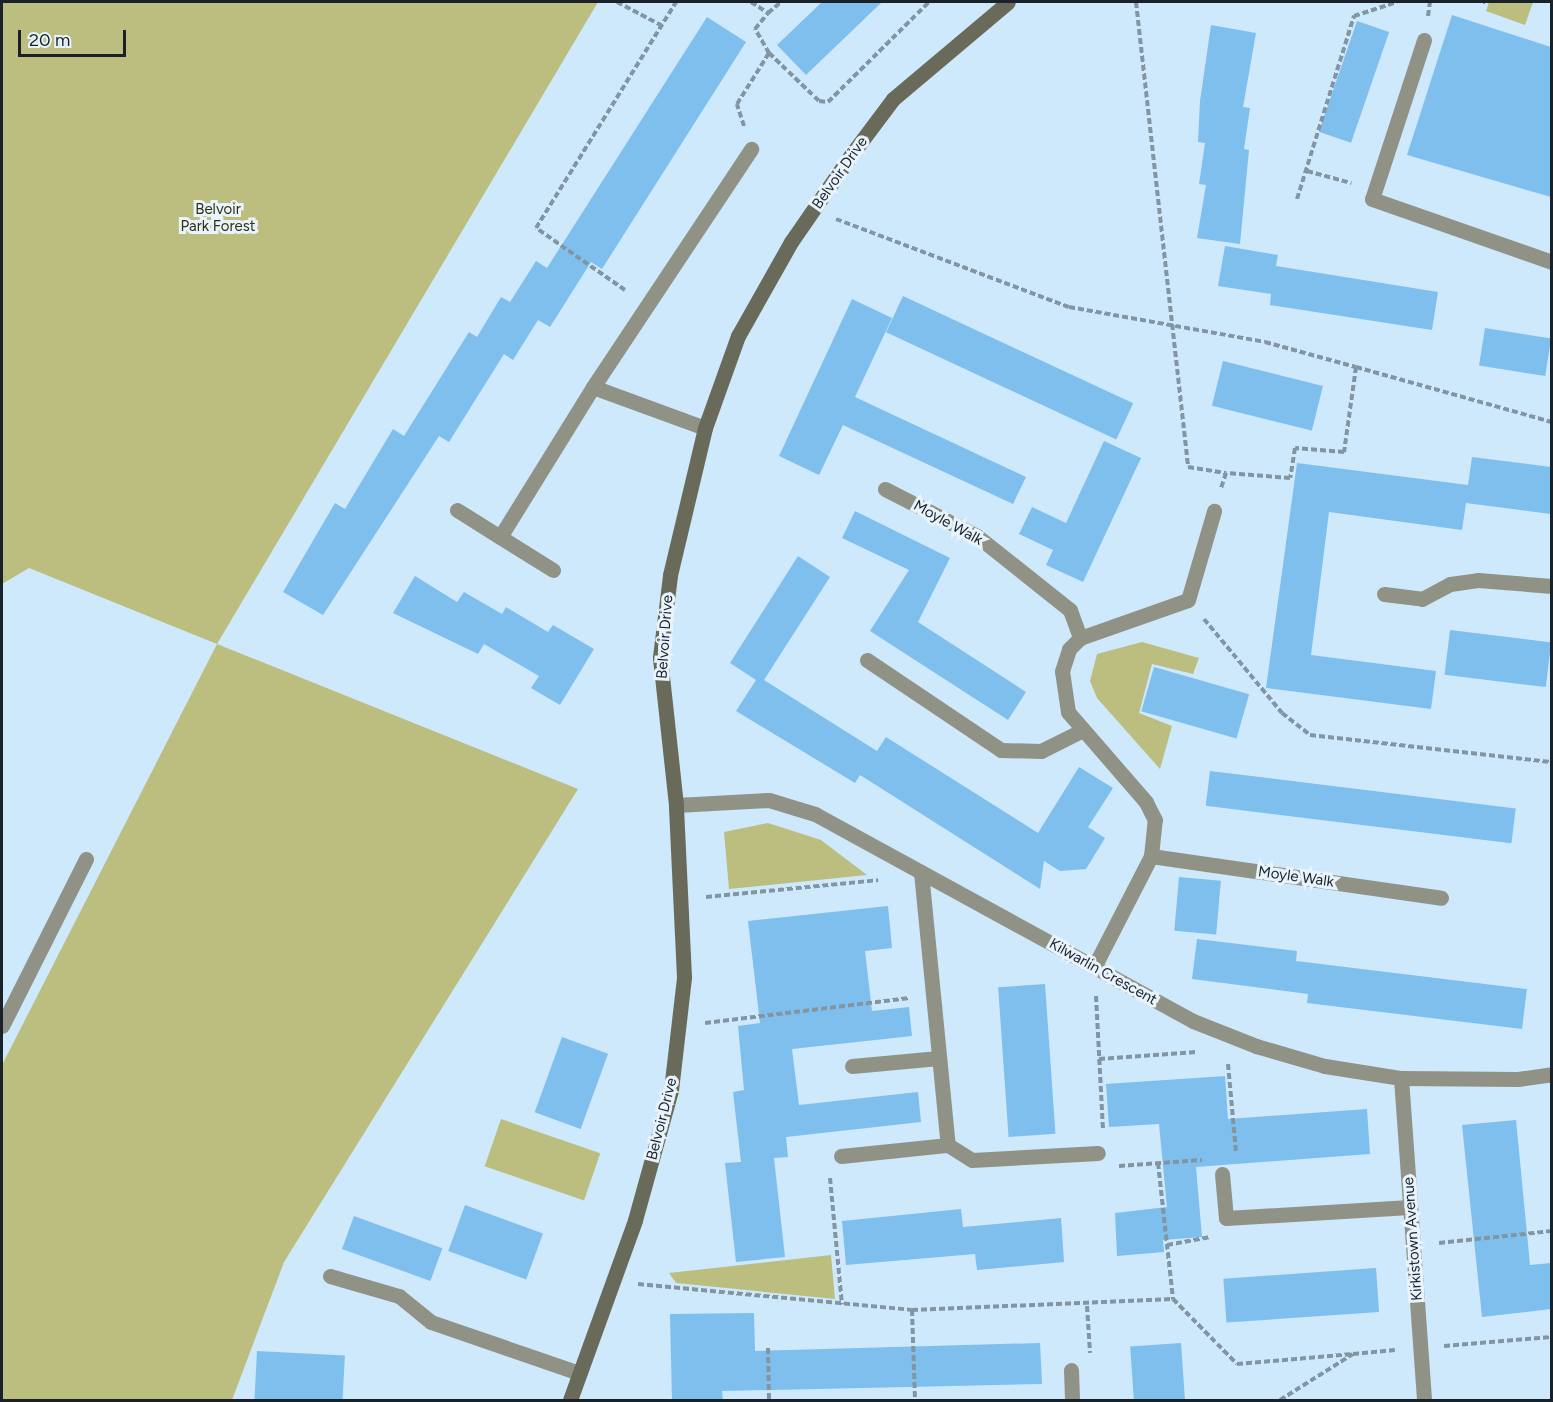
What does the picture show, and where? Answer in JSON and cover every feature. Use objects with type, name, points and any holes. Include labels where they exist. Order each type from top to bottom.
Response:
[{"type":"street","name":"Belvoir Drive","points":[[570,1401],[614,1278],[671,1090],[684,977],[676,805],[660,657],[670,575],[705,428],[738,336],[813,211],[893,99],[1008,2]]},
{"type":"street","points":[[1424,40],[1372,199],[1551,262]]},
{"type":"street","points":[[500,537],[593,387],[751,149]]},
{"type":"street","points":[[593,387],[705,428]]},
{"type":"street","name":"Moyle Walk","points":[[885,489],[977,536],[1070,610],[1080,638]]},
{"type":"street","points":[[457,510],[553,570]]},
{"type":"street","points":[[1094,967],[1151,856],[1155,820],[1146,802],[1081,731],[1068,712],[1062,671],[1069,649],[1080,638],[1188,600],[1214,511]]},
{"type":"street","points":[[1384,594],[1422,599],[1450,584],[1478,580],[1551,586]]},
{"type":"street","points":[[867,660],[1001,750],[1041,751],[1081,731]]},
{"type":"street","name":"Kilwarlin Crescent","points":[[676,805],[769,800],[815,814],[1094,967],[1225,1033],[1326,1066],[1401,1078],[1518,1079],[1551,1074]]},
{"type":"street","name":"Moyle Walk","points":[[1151,856],[1441,898]]},
{"type":"street","points":[[2,1026],[86,859]]},
{"type":"street","points":[[921,874],[948,1145]]},
{"type":"street","points":[[852,1066],[939,1058]]},
{"type":"street","name":"Kirkistown Avenue","points":[[1401,1078],[1424,1401]]},
{"type":"street","points":[[841,1156],[948,1145],[972,1160],[1098,1153]]},
{"type":"street","points":[[1222,1174],[1226,1218],[1410,1207]]},
{"type":"street","points":[[330,1276],[399,1296],[431,1322],[579,1373]]},
{"type":"street","points":[[1071,1370],[1072,1401]]},
{"type":"path","points":[[617,2],[661,25]]},
{"type":"path","points":[[647,305],[536,228],[676,2]]},
{"type":"path","points":[[751,2],[768,14]]},
{"type":"path","points":[[781,2],[755,29],[769,53],[819,101],[828,102],[929,2]]},
{"type":"path","points":[[1136,2],[1174,324],[1188,467],[1290,478],[1295,448],[1344,452],[1356,367]]},
{"type":"path","points":[[1297,199],[1354,16],[1397,2]]},
{"type":"path","points":[[751,149],[737,104],[769,53]]},
{"type":"path","points":[[1306,171],[1375,190]]},
{"type":"path","points":[[813,211],[1069,307],[1174,324],[1356,367],[1551,422]]},
{"type":"path","points":[[1214,511],[1226,472]]},
{"type":"path","points":[[1188,600],[1282,713],[1310,735],[1551,762]]},
{"type":"path","points":[[681,899],[921,874]]},
{"type":"path","points":[[1094,967],[1103,1128],[1098,1153],[1102,1167],[1210,1159]]},
{"type":"path","points":[[679,1026],[933,995]]},
{"type":"path","points":[[1099,1059],[1201,1051],[1225,1033]]},
{"type":"path","points":[[1225,1033],[1236,1158],[1228,1158]]},
{"type":"path","points":[[841,1156],[830,1178],[842,1304]]},
{"type":"path","points":[[1158,1163],[1173,1299],[1237,1364],[1551,1337]]},
{"type":"path","points":[[1167,1245],[1207,1241],[1226,1218]]},
{"type":"path","points":[[1413,1245],[1551,1231]]},
{"type":"path","points":[[614,1278],[670,1291],[912,1311],[1087,1306],[1173,1299]]},
{"type":"path","points":[[1071,1370],[1091,1352],[1087,1306]]},
{"type":"path","points":[[912,1311],[915,1401]]},
{"type":"path","points":[[768,1348],[769,1401]]},
{"type":"path","points":[[1280,1401],[1353,1354]]},
{"type":"green space","name":"Belvoir Park Forest","points":[[2,2],[598,2],[217,644],[29,568],[2,584]]},
{"type":"green space","points":[[1489,2],[1533,2],[1525,25],[1486,11]]},
{"type":"green space","points":[[1142,642],[1199,658],[1193,674],[1152,664],[1139,713],[1172,726],[1160,769],[1097,698],[1090,681],[1097,654]]},
{"type":"green space","points":[[217,644],[578,789],[284,1262],[232,1400],[2,1400],[2,1065]]},
{"type":"green space","points":[[768,823],[821,840],[867,875],[729,889],[724,832]]},
{"type":"green space","points":[[501,1119],[600,1153],[584,1200],[485,1166]]},
{"type":"green space","points":[[831,1255],[835,1299],[676,1283],[669,1273]]},
{"type":"building","points":[[822,2],[882,2],[806,75],[777,45]]},
{"type":"building","points":[[1452,15],[1551,47],[1551,197],[1407,155]]},
{"type":"building","points":[[707,17],[746,42],[602,269],[591,262],[550,327],[538,320],[513,360],[504,354],[449,442],[439,436],[323,615],[283,592],[335,503],[345,509],[393,429],[404,436],[469,332],[477,337],[501,297],[510,302],[536,261],[547,268]]},
{"type":"building","points":[[1357,21],[1389,32],[1351,143],[1319,132]]},
{"type":"building","points":[[1211,25],[1256,33],[1243,107],[1250,108],[1244,149],[1249,150],[1240,244],[1197,238],[1206,185],[1199,184],[1205,143],[1198,142],[1200,101]]},
{"type":"building","points":[[1225,246],[1278,255],[1276,266],[1438,292],[1432,330],[1270,305],[1271,294],[1218,286]]},
{"type":"building","points":[[903,296],[1133,403],[1116,440],[886,332]]},
{"type":"building","points":[[852,299],[892,318],[855,397],[1026,477],[1013,504],[843,425],[819,475],[779,456]]},
{"type":"building","points":[[1485,328],[1551,338],[1545,376],[1479,366]]},
{"type":"building","points":[[1223,361],[1323,386],[1312,431],[1212,406]]},
{"type":"building","points":[[1104,441],[1141,458],[1083,582],[1046,565],[1053,550],[1019,534],[1032,507],[1066,523]]},
{"type":"building","points":[[1472,457],[1551,467],[1551,514],[1466,503],[1462,530],[1329,512],[1311,655],[1436,671],[1431,709],[1266,688],[1297,463],[1468,485]]},
{"type":"building","points":[[855,511],[950,558],[918,622],[1026,692],[1008,720],[870,631],[909,570],[842,538]]},
{"type":"building","points":[[798,556],[830,577],[764,680],[877,751],[886,737],[1038,833],[1079,767],[1113,788],[1088,827],[1105,838],[1086,869],[1060,871],[1044,861],[1040,889],[860,775],[855,783],[736,711],[756,680],[730,663]]},
{"type":"building","points":[[415,576],[457,602],[464,592],[502,614],[506,607],[548,632],[553,625],[594,649],[560,705],[531,688],[539,676],[484,644],[478,654],[393,613]]},
{"type":"building","points":[[1450,630],[1551,642],[1546,687],[1445,675]]},
{"type":"building","points":[[1154,667],[1249,694],[1236,739],[1141,711]]},
{"type":"building","points":[[1210,771],[1516,809],[1511,843],[1206,806]]},
{"type":"building","points":[[1179,877],[1221,881],[1216,934],[1174,931]]},
{"type":"building","points":[[888,906],[892,948],[865,951],[872,1011],[909,1007],[912,1036],[792,1049],[799,1105],[918,1092],[921,1122],[786,1137],[788,1157],[774,1158],[785,1257],[736,1262],[725,1163],[741,1162],[733,1092],[744,1090],[738,1026],[760,1023],[748,921]]},
{"type":"building","points":[[1197,939],[1297,951],[1296,961],[1527,989],[1522,1029],[1307,1003],[1308,994],[1192,979]]},
{"type":"building","points":[[1045,984],[1055,1134],[1009,1137],[998,987]]},
{"type":"building","points":[[562,1037],[608,1054],[581,1129],[535,1112]]},
{"type":"building","points":[[1225,1076],[1228,1119],[1367,1109],[1370,1154],[1196,1167],[1202,1237],[1163,1240],[1164,1252],[1117,1256],[1115,1213],[1167,1207],[1159,1124],[1109,1127],[1106,1084]]},
{"type":"building","points":[[1516,1120],[1530,1265],[1551,1263],[1551,1309],[1482,1317],[1462,1125]]},
{"type":"building","points":[[465,1205],[543,1233],[526,1279],[448,1251]]},
{"type":"building","points":[[961,1209],[963,1227],[1061,1218],[1064,1262],[977,1270],[975,1254],[846,1265],[842,1221]]},
{"type":"building","points":[[354,1216],[442,1248],[430,1281],[342,1249]]},
{"type":"building","points":[[1376,1268],[1379,1312],[1226,1323],[1223,1279]]},
{"type":"building","points":[[754,1313],[755,1351],[1040,1343],[1042,1384],[722,1391],[723,1401],[672,1401],[670,1314]]},
{"type":"building","points":[[1181,1343],[1185,1400],[1134,1400],[1130,1347]]},
{"type":"building","points":[[257,1351],[345,1356],[343,1400],[254,1400]]}]
